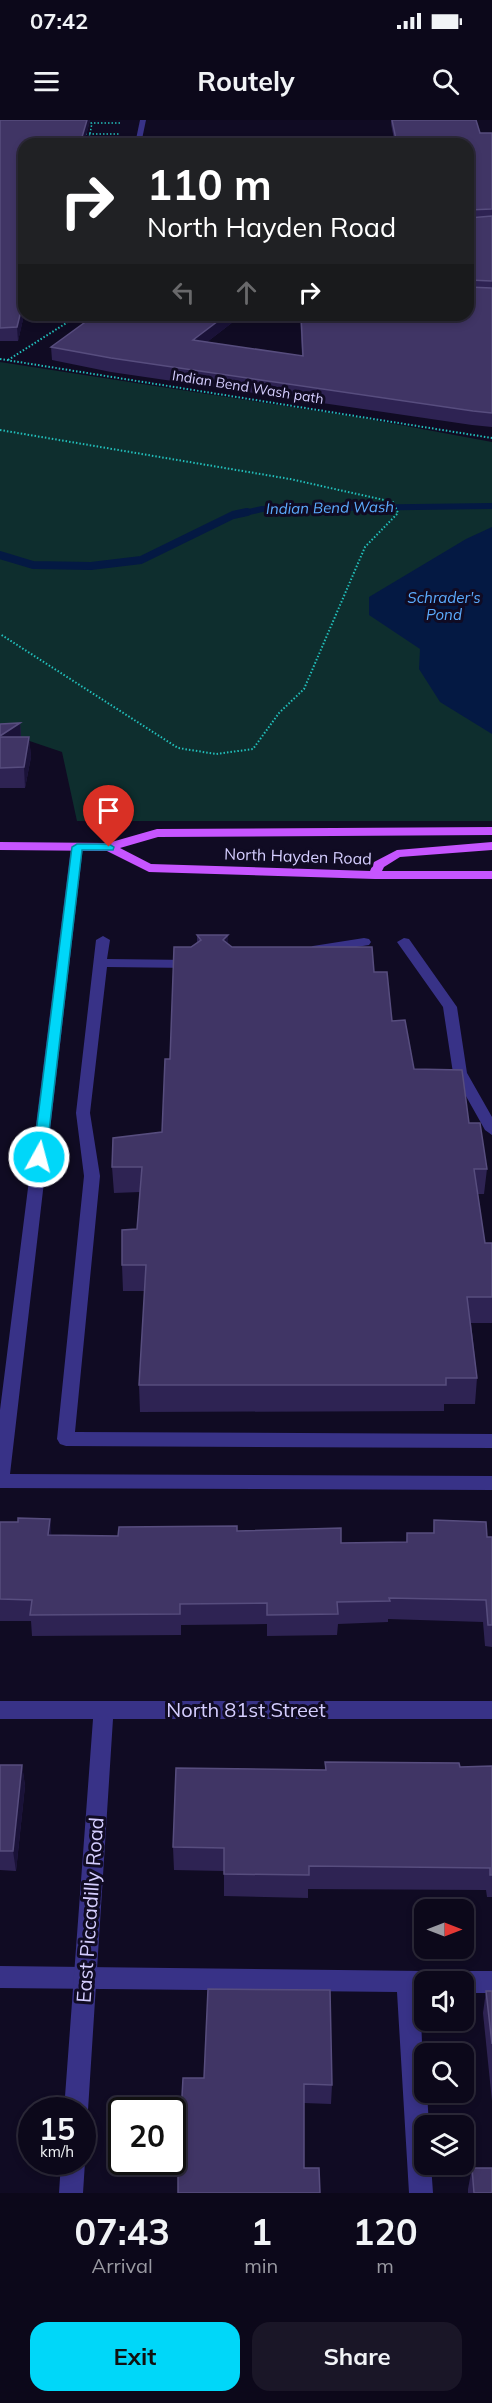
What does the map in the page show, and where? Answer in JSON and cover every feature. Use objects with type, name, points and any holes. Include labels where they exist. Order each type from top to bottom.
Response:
[{"type":"main road","name":"North Hayden Road","points":[[0,846],[109,847],[158,833],[492,831]]},
{"type":"main road","points":[[375,875],[378,865],[397,854],[492,846]]},
{"type":"main road","name":"North Hayden Road","points":[[109,847],[149,868],[375,875],[492,875]]},
{"type":"street","points":[[139,138],[143,120]]},
{"type":"street","points":[[77,847],[0,1480],[492,1483]]},
{"type":"street","points":[[103,940],[83,1113],[92,1176],[66,1438],[492,1441]]},
{"type":"street","points":[[298,953],[364,942]]},
{"type":"street","points":[[404,942],[450,1007],[460,1073],[492,1130]]},
{"type":"street","points":[[100,963],[192,964]]},
{"type":"street","name":"North 81st Street","points":[[0,1710],[492,1710]]},
{"type":"street","name":"East Piccadilly Road","points":[[77,2097],[104,1710]]},
{"type":"street","points":[[0,1977],[414,1983]]},
{"type":"street","points":[[474,1982],[492,1982]]},
{"type":"street","points":[[417,2031],[421,2193]]},
{"type":"street","points":[[70,2193],[72,2175]]},
{"type":"path","points":[[84,123],[128,123]]},
{"type":"path","points":[[88,138],[92,123]]},
{"type":"path","points":[[79,134],[126,134]]},
{"type":"path","points":[[8,360],[70,321]]},
{"type":"path","name":"Indian Bend Wash path","points":[[0,359],[492,438]]},
{"type":"path","points":[[0,430],[290,479],[393,502],[398,510],[398,513],[365,547],[304,689],[279,713],[253,749],[230,754],[200,754],[178,748],[0,634]]},
{"type":"path","points":[[475,435],[479,430]]},
{"type":"green space","points":[[0,362],[363,418],[492,442],[492,821],[77,821],[62,752],[0,731]]},
{"type":"water","name":"Schrader's Pond","points":[[492,527],[492,734],[440,702],[419,669],[420,649],[369,615],[369,597],[466,539]]},
{"type":"building","points":[[0,120],[87,120],[82,138],[18,138],[18,321],[17,327],[0,328]]},
{"type":"building","points":[[392,120],[476,120],[480,133],[492,133],[492,209],[474,210],[474,138],[396,138]]},
{"type":"building","points":[[492,216],[492,281],[474,280],[474,218]]},
{"type":"building","points":[[474,287],[492,288],[492,413],[111,358],[51,347],[87,321],[218,321],[193,340],[303,356],[301,321],[474,321]]},
{"type":"building","points":[[20,723],[0,736],[0,724]]},
{"type":"building","points":[[0,737],[29,737],[24,767],[0,768]]},
{"type":"building","points":[[197,935],[228,935],[223,940],[232,947],[372,947],[374,972],[387,972],[392,1021],[405,1020],[414,1069],[462,1070],[469,1123],[480,1123],[487,1169],[474,1169],[485,1243],[492,1243],[492,1297],[467,1297],[477,1378],[446,1378],[446,1385],[139,1385],[146,1265],[122,1265],[122,1230],[137,1229],[142,1167],[112,1167],[113,1138],[162,1132],[165,1059],[170,1059],[174,947],[191,947],[201,940]]},
{"type":"building","points":[[18,1518],[50,1519],[48,1535],[118,1536],[119,1527],[237,1526],[237,1531],[341,1528],[341,1543],[407,1542],[407,1533],[434,1533],[434,1520],[486,1522],[487,1537],[492,1537],[492,1625],[488,1625],[486,1600],[389,1598],[390,1601],[337,1602],[338,1614],[267,1615],[267,1603],[180,1604],[180,1614],[30,1615],[32,1600],[0,1599],[0,1522],[18,1522]]},
{"type":"building","points":[[325,1762],[459,1763],[460,1767],[492,1766],[492,1875],[490,1875],[490,1868],[309,1866],[309,1875],[224,1874],[224,1848],[173,1847],[176,1768],[326,1770]]},
{"type":"building","points":[[0,1765],[22,1765],[13,1851],[0,1851]]},
{"type":"building","points":[[208,1989],[330,1990],[332,2085],[304,2084],[304,2168],[319,2168],[320,2193],[178,2193],[178,2175],[186,2175],[186,2097],[182,2097],[183,2078],[204,2078]]},
{"type":"building","points":[[486,1991],[492,1991],[492,2044]]},
{"type":"building","points":[[474,2168],[492,2168],[492,2193],[474,2193]]},
{"type":"waterway","name":"Indian Bend Wash","points":[[240,514],[262,509],[492,506]]},
{"type":"waterway","name":"Indian Bend Wash","points":[[0,555],[33,565],[91,566],[141,560],[233,515],[247,512]]},
{"type":"route","points":[[39,1157],[77,847],[109,847]]}]
